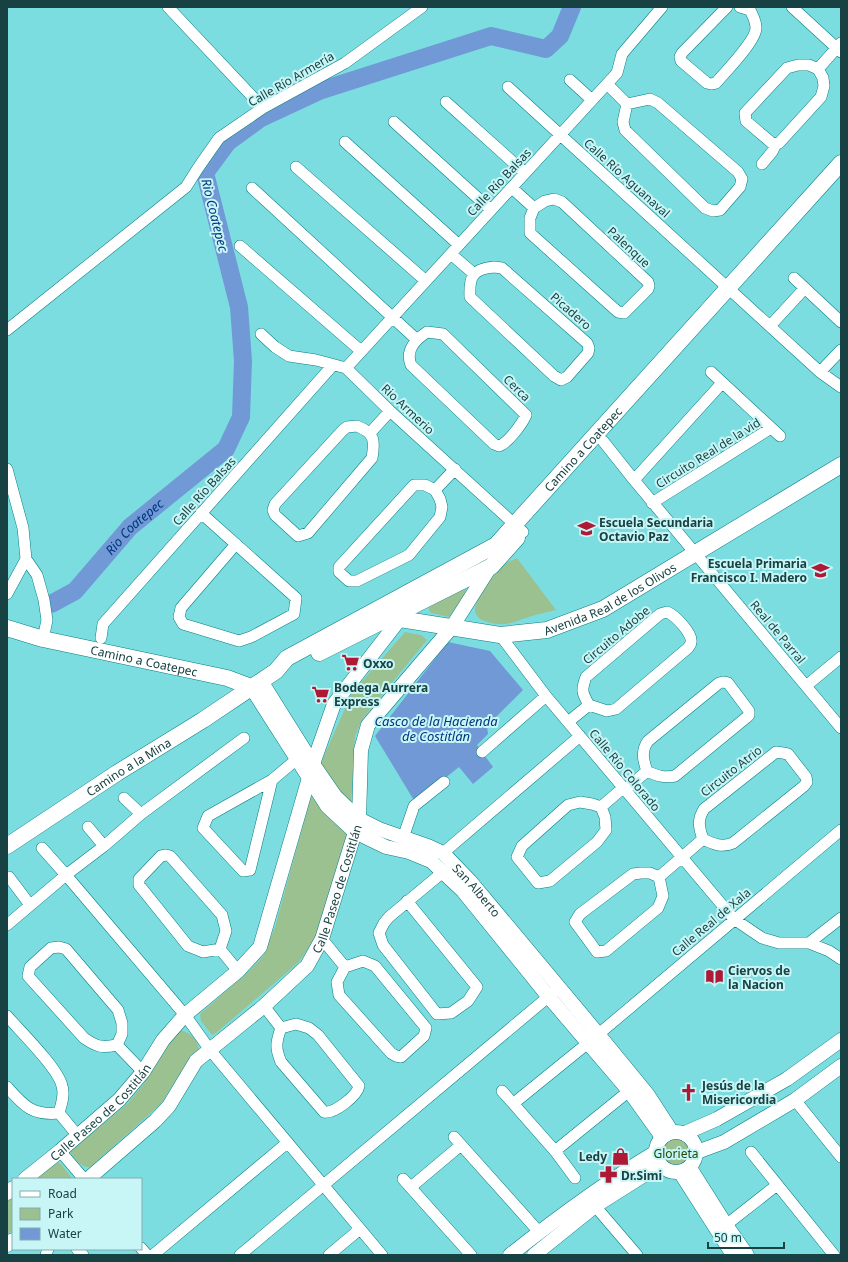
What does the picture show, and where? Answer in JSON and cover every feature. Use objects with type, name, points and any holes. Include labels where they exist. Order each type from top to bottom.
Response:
[{"type":"main road","name":"Camino a Coatepec","points":[[7,628],[43,639],[256,684],[276,671],[287,658],[496,545],[519,528],[603,441],[841,163]]},
{"type":"main road","name":"Camino a Coatepec","points":[[276,671],[289,668],[401,614],[492,566],[519,528],[732,291],[841,178]]},
{"type":"main road","name":"Avenida Real de los Olivos","points":[[378,608],[452,627],[500,635],[547,630],[603,609],[841,465]]},
{"type":"main road","name":"Camino a la Mina","points":[[7,846],[256,684]]},
{"type":"street","points":[[168,7],[263,108]]},
{"type":"street","name":"Calle Río Armería","points":[[7,330],[186,187],[219,138],[263,108],[344,63],[422,7]]},
{"type":"street","name":"Calle Río Balsas","points":[[346,368],[617,73],[622,54],[662,7]]},
{"type":"street","points":[[727,7],[682,53],[680,57],[681,61],[707,83],[711,84],[716,83],[753,39],[757,29],[755,19],[748,8]]},
{"type":"street","points":[[792,7],[840,48],[818,69]]},
{"type":"street","points":[[762,164],[772,152],[776,144],[779,143],[821,96],[824,86],[823,78],[818,69],[809,65],[798,64],[787,68],[745,114],[744,117],[746,121],[773,144],[776,144]]},
{"type":"street","points":[[570,80],[592,100]]},
{"type":"street","points":[[607,84],[627,104]]},
{"type":"street","name":"Calle Río Aguanaval","points":[[508,87],[820,372],[841,387]]},
{"type":"street","points":[[650,99],[658,103],[738,172],[742,179],[740,187],[720,210],[713,211],[705,208],[625,130],[623,122],[627,104],[650,99]]},
{"type":"street","points":[[446,102],[525,173]]},
{"type":"street","points":[[394,122],[491,210]]},
{"type":"street","points":[[345,142],[459,245]]},
{"type":"street","points":[[296,167],[426,280]]},
{"type":"street","points":[[252,188],[416,339]]},
{"type":"street","points":[[512,188],[534,208]]},
{"type":"street","name":"Palenque","points":[[554,199],[562,202],[648,282],[648,289],[624,313],[618,312],[530,233],[530,218],[534,208],[545,201],[554,199]]},
{"type":"street","points":[[240,246],[361,351]]},
{"type":"street","points":[[451,254],[473,274]]},
{"type":"street","name":"Picadero","points":[[483,268],[502,268],[587,343],[589,348],[588,353],[567,377],[562,380],[554,376],[473,301],[470,297],[469,288],[470,280],[473,274],[483,268]]},
{"type":"street","points":[[794,278],[841,322]]},
{"type":"street","points":[[770,326],[805,288]]},
{"type":"street","name":"Cerca","points":[[427,332],[443,334],[523,410],[526,415],[524,420],[504,444],[499,446],[494,444],[411,365],[409,359],[411,347],[416,339],[427,332]]},
{"type":"street","points":[[261,334],[275,347],[289,356],[346,368]]},
{"type":"street","points":[[820,372],[841,350]]},
{"type":"street","name":"Calle Río Balsas","points":[[100,638],[103,624],[333,365]]},
{"type":"street","name":"Rio Armerio","points":[[346,368],[390,411],[519,528]]},
{"type":"street","points":[[711,372],[722,383]]},
{"type":"street","name":"Circuito Real de la vid","points":[[634,480],[722,383],[771,428],[652,503]]},
{"type":"street","points":[[370,433],[390,411]]},
{"type":"street","points":[[357,426],[370,433],[374,443],[372,458],[308,533],[298,536],[275,515],[273,510],[274,504],[347,427],[357,426]]},
{"type":"street","points":[[771,428],[780,436]]},
{"type":"street","name":"Real de Parral","points":[[603,441],[652,503],[696,553],[841,728]]},
{"type":"street","points":[[7,469],[24,528],[26,559],[37,575],[44,600],[47,620],[43,639]]},
{"type":"street","points":[[435,490],[455,469]]},
{"type":"street","points":[[414,485],[425,485],[435,490],[442,507],[440,517],[409,555],[357,581],[349,581],[339,572],[339,567],[410,488],[414,485]]},
{"type":"street","points":[[202,513],[296,598],[294,614],[251,637],[240,641],[183,624],[179,617],[181,608],[236,544]]},
{"type":"street","name":"Calle Paseo de Costitlán","points":[[89,1178],[155,1121],[169,1106],[196,1062],[264,1006],[307,966],[322,939],[357,826],[361,750],[368,725],[452,627],[492,566],[496,545]]},
{"type":"street","points":[[7,594],[26,559]]},
{"type":"street","name":"Calle Paseo de Costitlán","points":[[26,1178],[119,1100],[143,1072],[164,1040],[185,1015],[238,971],[260,947],[310,779],[313,764],[334,704],[401,614],[418,587]]},
{"type":"street","name":"Circuito Adobe","points":[[668,612],[673,614],[690,634],[691,642],[688,648],[616,710],[607,710],[589,705],[584,697],[582,688],[586,677],[660,614],[668,612]]},
{"type":"street","name":"Calle Río Colorado","points":[[500,635],[546,696],[734,919],[762,938],[779,943],[809,943]]},
{"type":"street","points":[[806,686],[841,657]]},
{"type":"street","points":[[719,683],[728,683],[749,710],[749,715],[675,776],[667,778],[657,776],[647,771],[644,762],[644,748],[648,741],[719,683]]},
{"type":"street","name":"San Alberto","points":[[256,684],[357,826],[379,829],[428,846],[443,853],[470,881],[554,992]]},
{"type":"street","name":"San Alberto","points":[[256,684],[297,759],[327,806],[386,847],[409,852],[431,862],[443,872],[463,891],[554,992],[593,1038],[648,1095],[673,1134]]},
{"type":"street","points":[[482,752],[546,696]]},
{"type":"street","points":[[568,722],[589,705]]},
{"type":"street","points":[[443,853],[580,736]]},
{"type":"street","points":[[7,925],[141,814],[244,738]]},
{"type":"street","name":"Circuito Atrio","points":[[776,752],[784,752],[788,754],[806,777],[807,782],[804,786],[733,843],[727,846],[718,845],[703,839],[699,823],[700,815],[704,809],[776,752]]},
{"type":"street","points":[[272,780],[250,870],[243,871],[203,828],[208,816],[272,780],[297,759]]},
{"type":"street","points":[[601,808],[647,771]]},
{"type":"street","points":[[403,838],[414,806],[444,782]]},
{"type":"street","points":[[124,798],[141,814]]},
{"type":"street","points":[[580,802],[592,804],[601,808],[605,817],[606,830],[597,842],[550,881],[538,883],[517,857],[522,846],[568,805],[580,802]]},
{"type":"street","points":[[88,827],[104,846]]},
{"type":"street","name":"Calle Real de Xala","points":[[514,1104],[841,830]]},
{"type":"street","points":[[659,877],[703,839]]},
{"type":"street","points":[[42,848],[185,1015],[210,1050],[382,1255]]},
{"type":"street","points":[[161,856],[170,856],[222,915],[226,931],[220,949],[203,952],[188,946],[142,890],[139,885],[139,879],[161,856]]},
{"type":"street","points":[[407,901],[477,987],[468,1001],[451,1013],[437,1014],[382,945],[379,933],[389,917],[407,901],[443,872]]},
{"type":"street","points":[[650,873],[659,877],[663,896],[658,908],[606,951],[597,952],[575,922],[580,914],[633,874],[650,873]]},
{"type":"street","points":[[9,877],[30,905]]},
{"type":"street","points":[[809,943],[841,918]]},
{"type":"street","points":[[322,939],[345,968]]},
{"type":"street","points":[[809,943],[829,951],[841,959]]},
{"type":"street","points":[[59,947],[66,949],[118,1010],[122,1023],[122,1034],[117,1045],[107,1047],[95,1045],[84,1038],[28,976],[30,966],[51,948],[59,947]]},
{"type":"street","points":[[220,949],[238,971]]},
{"type":"street","points":[[363,962],[375,966],[426,1028],[424,1036],[401,1057],[391,1053],[338,995],[337,982],[345,968],[363,962]]},
{"type":"street","points":[[240,1255],[554,992]]},
{"type":"street","points":[[264,1006],[281,1028]]},
{"type":"street","points":[[7,1016],[58,1074],[63,1087],[59,1113]]},
{"type":"street","points":[[296,1024],[309,1028],[318,1035],[359,1086],[355,1095],[332,1112],[324,1112],[281,1062],[276,1047],[276,1041],[281,1028],[296,1024]]},
{"type":"street","name":"San Alberto","points":[[593,1038],[629,1091],[673,1134]]},
{"type":"street","points":[[673,1134],[694,1141],[697,1152],[696,1158],[685,1170],[669,1171],[658,1158],[656,1147],[673,1134],[717,1119],[787,1079],[841,1040]]},
{"type":"street","points":[[117,1045],[143,1072]]},
{"type":"street","points":[[697,1152],[724,1142],[795,1100],[841,1066]]},
{"type":"street","points":[[7,1087],[19,1100],[32,1110],[46,1114],[59,1113]]},
{"type":"street","points":[[502,1091],[555,1151],[576,1178]]},
{"type":"street","points":[[555,1151],[629,1091]]},
{"type":"street","points":[[795,1100],[841,1157]]},
{"type":"street","points":[[59,1113],[78,1136]]},
{"type":"street","points":[[454,1137],[539,1232]]},
{"type":"street","points":[[153,1255],[287,1142]]},
{"type":"street","points":[[461,1145],[407,1183],[471,1255]]},
{"type":"street","points":[[60,1151],[83,1178]]},
{"type":"street","points":[[751,1152],[834,1255]]},
{"type":"street","points":[[543,1252],[596,1206],[658,1158]]},
{"type":"street","points":[[510,1255],[615,1177],[658,1158]]},
{"type":"street","points":[[685,1170],[747,1255]]},
{"type":"street","points":[[685,1170],[732,1255]]},
{"type":"street","points":[[726,1225],[777,1185]]},
{"type":"street","points":[[596,1206],[637,1255]]},
{"type":"street","points":[[330,1255],[360,1229]]},
{"type":"green space","points":[[517,558],[556,610],[507,624],[495,624],[482,620],[478,617],[475,611],[475,607],[481,594],[500,568]]},
{"type":"green space","points":[[466,588],[465,595],[449,617],[431,613],[428,608],[438,600]]},
{"type":"green space","points":[[405,632],[421,635],[427,640],[363,718],[355,736],[351,806],[334,786],[321,765],[323,758],[352,693]]},
{"type":"green space","points":[[311,796],[327,817],[348,834],[315,939],[298,963],[212,1035],[201,1021],[200,1014],[251,969],[263,956],[275,927]]},
{"type":"green space","points":[[180,1030],[195,1039],[199,1050],[187,1062],[161,1104],[90,1167],[81,1165],[70,1152],[128,1103],[145,1082],[163,1051]]},
{"type":"green space","name":"Glorieta","points":[[676,1138],[687,1142],[691,1153],[687,1164],[676,1168],[665,1164],[661,1153],[665,1142]]},
{"type":"green space","points":[[57,1162],[61,1164],[71,1177],[71,1178],[35,1178]]},
{"type":"green space","points":[[12,1194],[12,1231],[7,1235],[7,1197]]},
{"type":"water","name":"Casco de la Hacienda de Costitlán","points":[[448,642],[490,651],[523,690],[487,726],[488,734],[477,745],[493,767],[473,784],[459,767],[415,802],[375,736]]},
{"type":"waterway","name":"Rio Coatepec","points":[[51,604],[75,591],[130,527],[226,449],[241,417],[243,361],[239,307],[205,173],[228,142],[261,118],[319,91],[491,36],[546,49],[560,36],[572,7]]},
{"type":"place","name":"Escuela Secundaria Octavio Paz","points":[[586,529]]},
{"type":"place","name":"Escuela Primaria Francisco I. Madero","points":[[820,570]]},
{"type":"place","name":"Oxxo","points":[[350,663]]},
{"type":"place","name":"Bodega Aurrera Express","points":[[321,694]]},
{"type":"place","name":"Ciervos de la Nacion","points":[[715,977]]},
{"type":"place","name":"Jesús de la Misericordia","points":[[689,1092]]},
{"type":"place","name":"Ledy","points":[[620,1156]]},
{"type":"place","name":"Dr.Simi","points":[[608,1175]]}]
